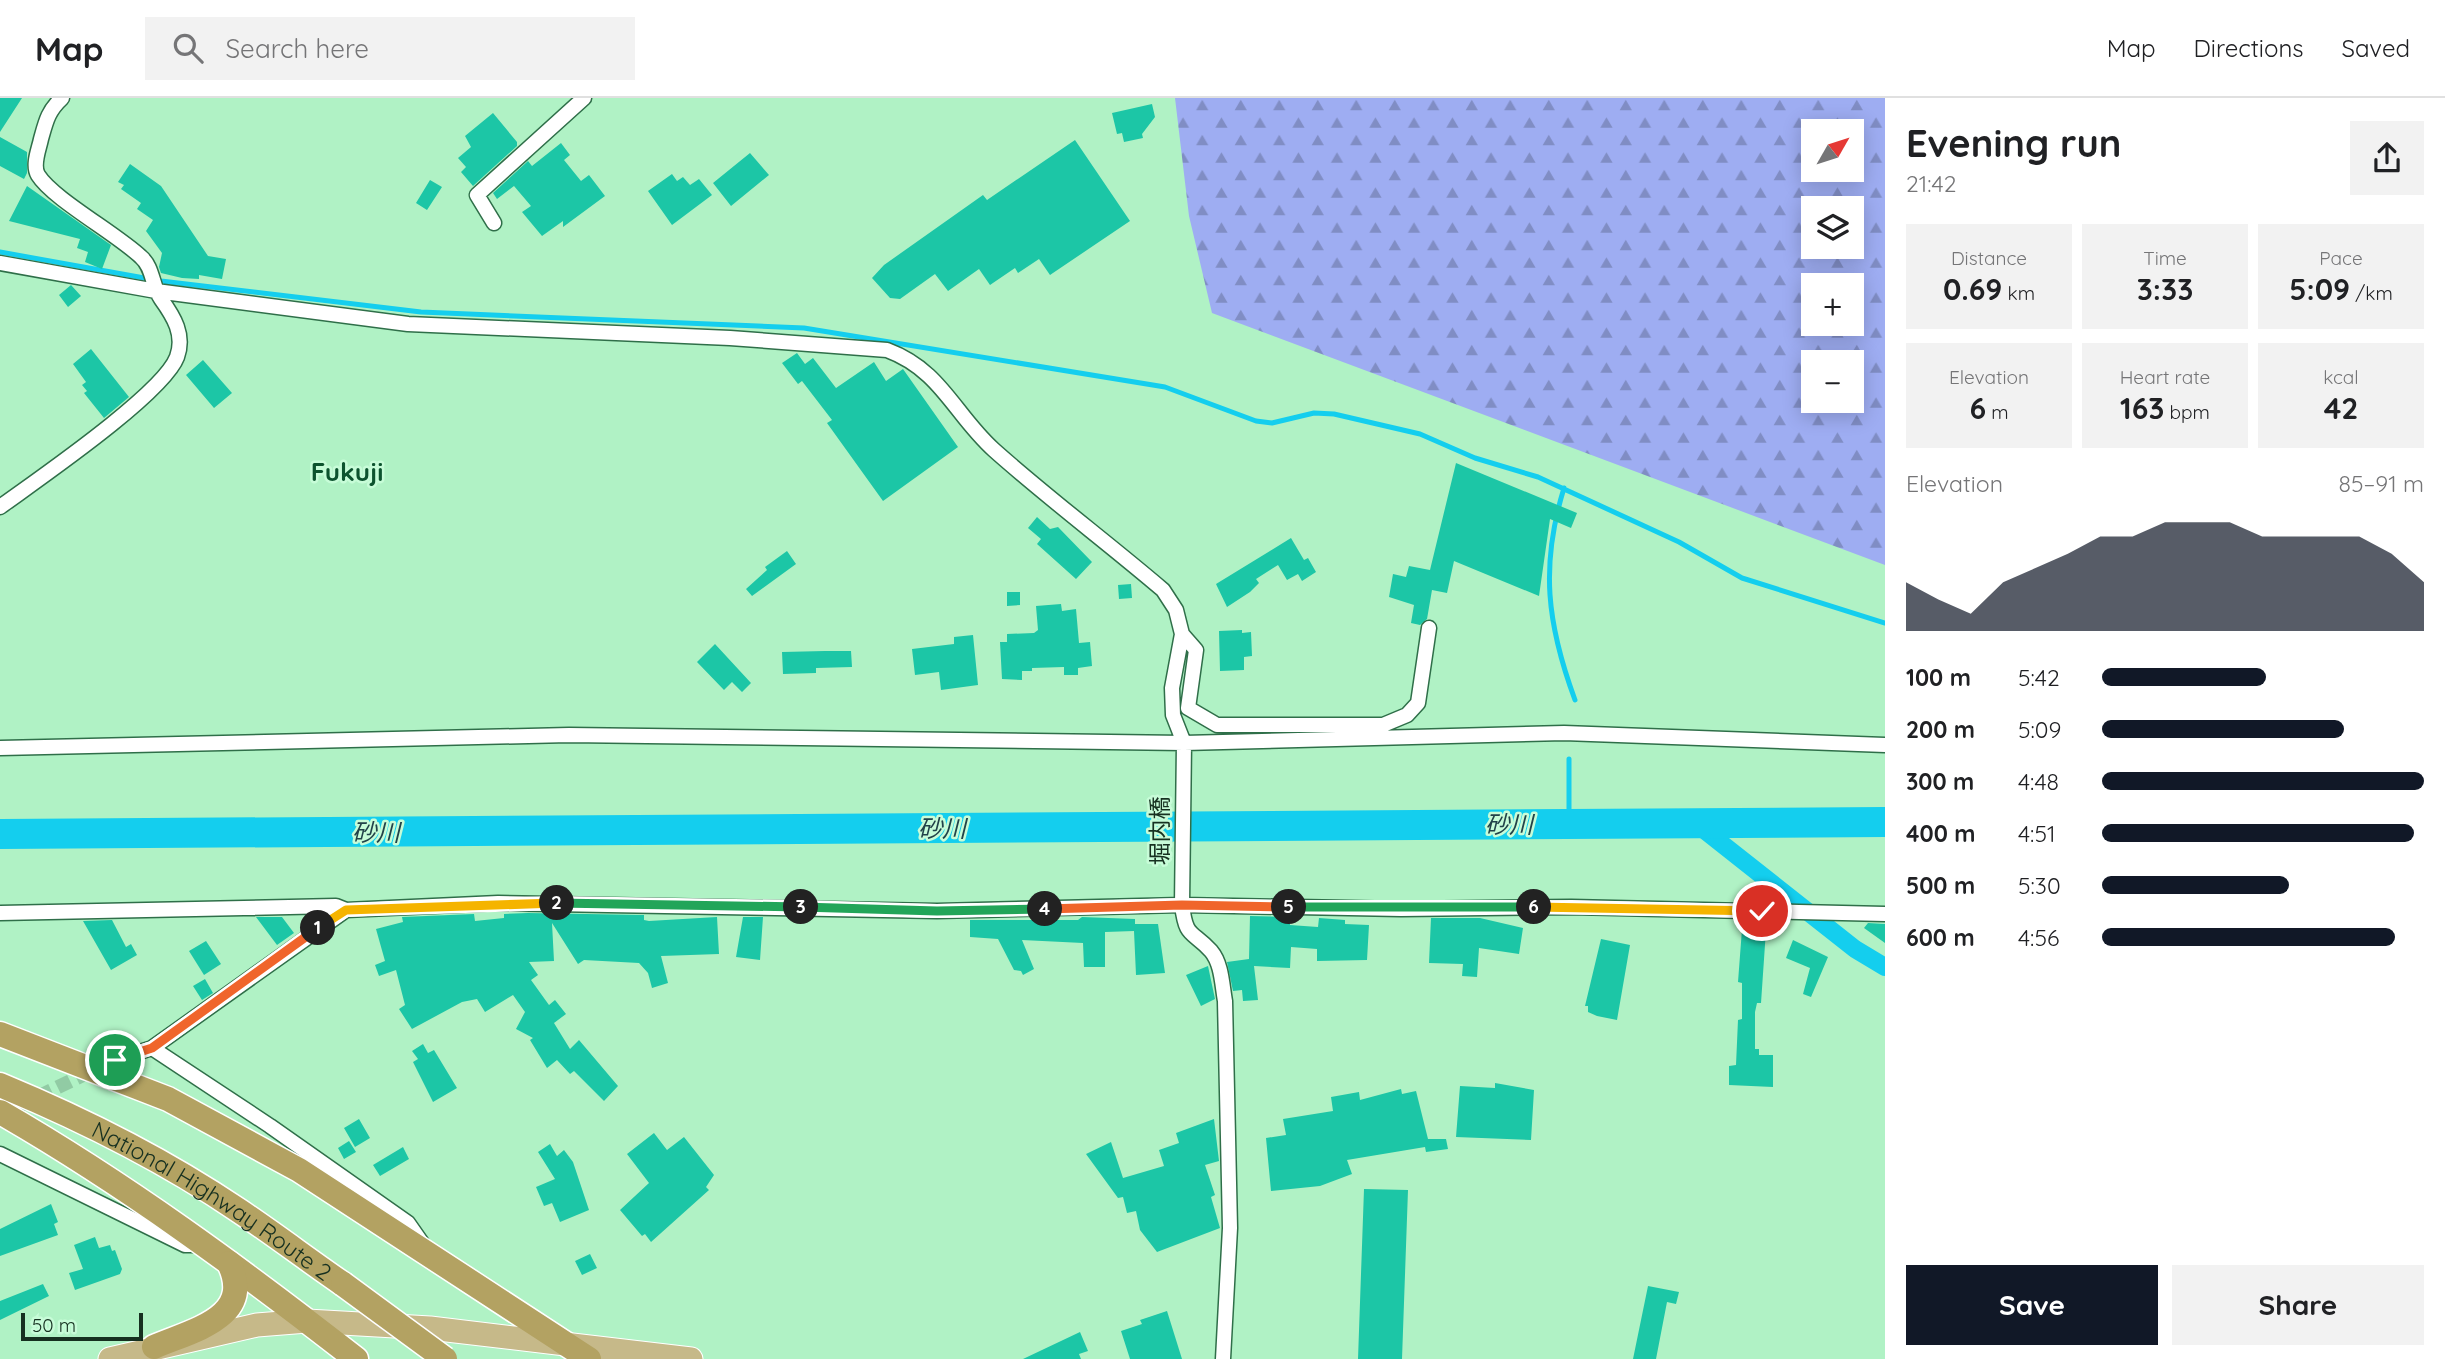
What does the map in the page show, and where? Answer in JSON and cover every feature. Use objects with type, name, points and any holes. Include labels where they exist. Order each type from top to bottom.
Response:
[{"type":"highway","points":[[0,1034],[69,1058],[168,1100],[299,1170],[580,1352]]},
{"type":"highway","name":"National Highway Route 2","points":[[0,1084],[92,1126],[236,1209],[445,1359]]},
{"type":"highway","points":[[0,1112],[78,1157],[204,1245],[356,1359]]},
{"type":"highway","points":[[154,1347],[221,1318],[234,1303],[237,1279],[229,1264]]},
{"type":"main road","points":[[110,1359],[257,1325],[307,1321],[405,1325],[580,1352],[691,1359]]},
{"type":"street","points":[[0,507],[107,427],[164,377],[177,358],[181,338],[175,319],[153,283],[143,258],[50,187],[36,173],[35,162],[49,110],[62,98]]},
{"type":"street","points":[[494,223],[477,195],[584,98]]},
{"type":"street","points":[[0,264],[153,283],[408,324],[730,338],[887,350],[910,359],[932,377],[992,448],[1163,590],[1176,610],[1182,635],[1196,650],[1188,708],[1217,725],[1383,725],[1407,715],[1418,703],[1429,628]]},
{"type":"street","name":"堀内橋","points":[[1182,635],[1172,688],[1173,715],[1183,750],[1184,925],[1193,938],[1211,951],[1219,967],[1225,1000],[1230,1215],[1223,1359]]},
{"type":"street","points":[[0,748],[569,735],[1183,750],[1564,733],[1885,745]]},
{"type":"street","points":[[0,913],[337,906],[346,910],[498,903],[937,911],[1182,905],[1401,909],[1571,907],[1885,914]]},
{"type":"street","points":[[115,1060],[152,1048],[346,910]]},
{"type":"street","points":[[152,1048],[270,1126],[408,1223],[429,1253]]},
{"type":"street","points":[[0,1154],[185,1245],[204,1245]]},
{"type":"green space","points":[[1175,98],[1885,98],[1885,565],[1212,313],[1189,216]]},
{"type":"building","points":[[0,98],[22,98],[0,132]]},
{"type":"building","points":[[1152,104],[1155,117],[1142,134],[1143,138],[1124,142],[1122,133],[1117,134],[1112,113]]},
{"type":"building","points":[[493,113],[517,142],[517,146],[473,186],[461,172],[466,167],[458,158],[471,147],[465,136]]},
{"type":"building","points":[[0,137],[27,152],[27,173],[24,179],[0,166]]},
{"type":"building","points":[[1075,140],[1130,221],[1050,275],[1039,259],[1018,273],[1015,268],[990,285],[979,269],[948,291],[935,274],[900,299],[890,298],[872,278],[884,265],[983,195],[987,200]]},
{"type":"building","points":[[561,143],[570,155],[564,160],[581,181],[589,175],[605,196],[563,227],[563,221],[542,236],[522,212],[531,206],[514,186],[497,199],[493,193],[528,161],[532,166]]},
{"type":"building","points":[[750,153],[769,175],[731,206],[713,183]]},
{"type":"building","points":[[130,164],[161,186],[208,256],[226,259],[222,279],[199,275],[199,279],[182,278],[161,273],[159,267],[162,253],[146,231],[153,220],[137,209],[141,203],[121,189],[124,185],[118,182]]},
{"type":"building","points":[[672,174],[677,181],[683,177],[690,185],[699,179],[712,195],[672,225],[648,191]]},
{"type":"building","points":[[430,180],[442,187],[427,210],[416,203]]},
{"type":"building","points":[[27,186],[111,245],[102,269],[85,262],[88,252],[77,248],[80,239],[9,221]]},
{"type":"building","points":[[71,285],[81,296],[68,307],[59,295]]},
{"type":"building","points":[[91,349],[129,397],[104,418],[84,393],[87,391],[82,385],[86,382],[73,364]]},
{"type":"building","points":[[797,353],[805,364],[813,358],[836,388],[874,362],[886,381],[903,369],[958,447],[883,501],[827,423],[832,420],[802,381],[798,384],[782,363]]},
{"type":"building","points":[[203,360],[232,393],[214,408],[186,375]]},
{"type":"building","points":[[1456,463],[1577,513],[1571,528],[1550,519],[1539,596],[1454,561],[1447,593],[1432,590],[1427,619],[1420,625],[1411,623],[1414,605],[1389,597],[1393,574],[1406,577],[1409,566],[1430,570]]},
{"type":"building","points":[[1037,517],[1050,529],[1058,527],[1092,562],[1076,579],[1037,544],[1041,539],[1028,528]]},
{"type":"building","points":[[1291,538],[1304,560],[1308,558],[1316,572],[1302,581],[1298,574],[1287,580],[1278,565],[1256,579],[1259,583],[1250,592],[1227,607],[1216,584]]},
{"type":"building","points":[[787,551],[796,564],[752,596],[746,589],[767,570],[765,567]]},
{"type":"building","points":[[1131,584],[1132,598],[1119,599],[1118,585]]},
{"type":"building","points":[[1007,592],[1020,592],[1020,605],[1007,606]]},
{"type":"building","points":[[1061,604],[1062,611],[1076,609],[1079,643],[1090,642],[1092,666],[1078,668],[1078,675],[1064,675],[1064,667],[1032,668],[1032,671],[1022,671],[1022,680],[1002,679],[1000,642],[1007,642],[1007,634],[1034,633],[1038,630],[1036,606]]},
{"type":"building","points":[[1242,630],[1242,633],[1251,632],[1252,656],[1244,657],[1244,670],[1220,671],[1219,631]]},
{"type":"building","points":[[973,635],[978,685],[941,690],[939,672],[915,675],[912,649],[954,644],[954,637]]},
{"type":"building","points":[[715,644],[751,683],[742,692],[732,682],[724,690],[697,662]]},
{"type":"building","points":[[851,651],[852,667],[816,668],[816,673],[783,674],[782,652]]},
{"type":"building","points":[[474,914],[475,921],[504,918],[504,914],[644,915],[644,920],[649,921],[717,917],[719,954],[661,956],[668,983],[652,988],[648,973],[639,963],[584,960],[578,964],[552,923],[554,961],[529,962],[538,975],[531,980],[549,1005],[555,1000],[566,1014],[554,1023],[570,1049],[579,1040],[618,1086],[604,1101],[574,1071],[570,1074],[557,1060],[547,1068],[530,1040],[533,1038],[516,1029],[525,1012],[513,995],[485,1012],[477,999],[462,1002],[412,1029],[399,1009],[405,1005],[396,970],[379,976],[375,965],[385,961],[376,929],[403,922],[402,917]]},
{"type":"building","points":[[1250,916],[1290,917],[1290,925],[1318,927],[1319,918],[1345,920],[1345,924],[1369,925],[1367,960],[1317,961],[1317,949],[1291,947],[1290,968],[1254,966],[1258,1000],[1243,1001],[1242,990],[1233,991],[1227,962],[1249,959]]},
{"type":"building","points":[[256,917],[282,917],[294,933],[277,945]]},
{"type":"building","points":[[743,917],[763,917],[760,960],[736,957]]},
{"type":"building","points":[[1082,917],[1135,919],[1135,924],[1158,924],[1165,973],[1136,975],[1134,931],[1105,932],[1105,967],[1084,967],[1083,943],[1022,940],[1034,969],[1023,975],[1021,971],[1014,970],[998,939],[970,937],[970,920],[1078,920]]},
{"type":"building","points":[[1431,918],[1480,918],[1523,928],[1519,954],[1479,948],[1477,977],[1462,976],[1463,964],[1429,963]]},
{"type":"building","points":[[112,920],[126,947],[131,944],[137,955],[111,970],[83,921]]},
{"type":"building","points":[[1868,923],[1885,924],[1885,943],[1864,928]]},
{"type":"building","points":[[1742,929],[1766,930],[1761,1003],[1757,1003],[1755,1012],[1755,1049],[1759,1049],[1759,1055],[1773,1055],[1773,1087],[1729,1085],[1729,1066],[1736,1065],[1738,1020],[1742,1019],[1742,983],[1738,982]]},
{"type":"building","points":[[1601,939],[1630,945],[1617,1020],[1597,1016],[1588,1012],[1588,1006],[1585,1006]]},
{"type":"building","points":[[1793,940],[1828,957],[1811,997],[1803,994],[1810,968],[1786,958]]},
{"type":"building","points":[[206,941],[221,964],[204,975],[189,951]]},
{"type":"building","points":[[1208,966],[1215,999],[1201,1006],[1186,975]]},
{"type":"building","points":[[205,979],[213,993],[202,1000],[193,986]]},
{"type":"building","points":[[423,1044],[428,1053],[434,1050],[457,1088],[433,1102],[413,1062],[418,1059],[412,1051]]},
{"type":"building","points":[[1495,1083],[1534,1090],[1531,1140],[1456,1137],[1460,1086],[1495,1088]]},
{"type":"building","points":[[1401,1089],[1402,1094],[1416,1091],[1428,1139],[1446,1139],[1448,1149],[1426,1152],[1425,1147],[1347,1160],[1352,1174],[1320,1186],[1271,1191],[1266,1138],[1286,1135],[1283,1119],[1333,1111],[1331,1097],[1359,1092],[1360,1100]]},
{"type":"building","points":[[359,1119],[370,1138],[355,1147],[344,1128]]},
{"type":"building","points":[[1214,1119],[1219,1161],[1205,1165],[1215,1195],[1211,1197],[1220,1228],[1157,1252],[1140,1230],[1136,1211],[1127,1213],[1123,1197],[1118,1198],[1086,1154],[1111,1142],[1123,1178],[1164,1166],[1159,1150],[1179,1143],[1176,1133]]},
{"type":"building","points":[[654,1133],[667,1150],[684,1137],[714,1175],[706,1187],[709,1190],[651,1242],[645,1234],[642,1236],[620,1210],[649,1183],[627,1154]]},
{"type":"building","points":[[349,1141],[356,1152],[344,1159],[338,1148]]},
{"type":"building","points":[[550,1144],[557,1156],[564,1150],[573,1162],[589,1210],[560,1222],[552,1203],[544,1206],[536,1187],[555,1179],[538,1152]]},
{"type":"building","points":[[403,1147],[409,1159],[380,1176],[373,1165]]},
{"type":"building","points":[[1364,1189],[1408,1190],[1402,1359],[1358,1359]]},
{"type":"building","points":[[51,1204],[58,1222],[54,1224],[58,1235],[0,1256],[0,1229]]},
{"type":"building","points":[[95,1237],[99,1248],[110,1245],[112,1251],[115,1250],[122,1269],[120,1274],[75,1290],[69,1273],[83,1269],[74,1245]]},
{"type":"building","points":[[590,1254],[597,1268],[582,1275],[575,1261]]},
{"type":"building","points":[[43,1284],[49,1296],[0,1320],[0,1301]]},
{"type":"building","points":[[1648,1286],[1679,1292],[1676,1304],[1667,1302],[1656,1359],[1633,1359]]},
{"type":"building","points":[[1167,1311],[1182,1359],[1130,1359],[1121,1331],[1142,1324],[1140,1320]]},
{"type":"building","points":[[1080,1332],[1088,1351],[1079,1354],[1081,1359],[1023,1359]]},
{"type":"waterway","points":[[0,252],[161,281],[421,312],[804,328],[1165,387],[1256,421],[1272,423],[1314,413],[1334,414],[1420,434],[1475,458],[1538,477],[1679,542],[1742,578],[1885,623]]},
{"type":"waterway","points":[[1564,488],[1552,543],[1550,595],[1558,646],[1575,700]]},
{"type":"waterway","points":[[1569,759],[1569,824]]},
{"type":"waterway","name":"砂川","points":[[0,834],[1885,822]]},
{"type":"waterway","points":[[1698,825],[1855,949],[1885,967]]},
{"type":"tunnel","points":[[1,1115],[93,1070]]},
{"type":"district","name":"Fukuji","points":[[347,471]]},
{"type":"route","points":[[115,1060],[152,1048],[346,910],[498,903],[937,911],[1182,905],[1762,911]]}]
